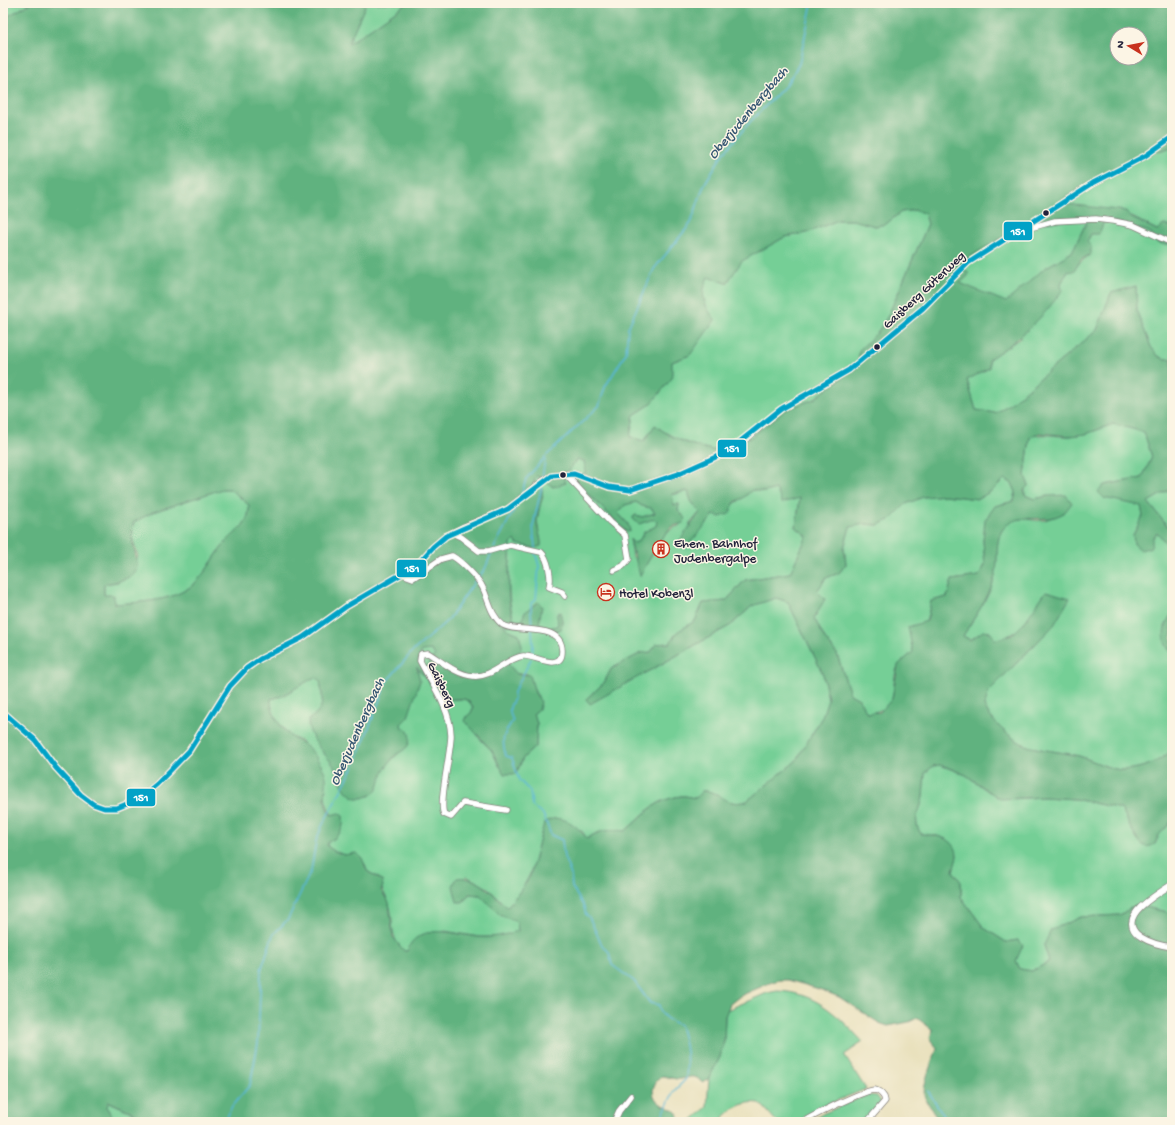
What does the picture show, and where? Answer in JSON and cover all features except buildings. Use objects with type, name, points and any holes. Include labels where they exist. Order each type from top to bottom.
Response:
[{"type":"main road","name":"Gaisberg Güterweg","points":[[563,474],[577,475],[609,487],[624,490],[638,488],[678,474],[727,452],[748,437],[781,409],[838,377],[878,347],[923,308],[968,262],[1093,183],[1145,156],[1172,136]]},
{"type":"main road","points":[[3,712],[35,740],[56,768],[81,795],[93,804],[104,808],[117,808],[125,806],[139,799],[157,784],[189,751],[230,686],[247,668],[260,659],[302,638],[347,606],[417,565],[437,544],[452,534],[508,509],[545,479],[563,474]]},
{"type":"street","points":[[1026,225],[1030,228],[1056,221],[1096,219],[1113,221],[1133,225],[1172,243]]},
{"type":"street","points":[[563,474],[607,519],[625,535],[629,560],[623,566],[614,570]]},
{"type":"street","points":[[452,534],[463,539],[478,551],[489,551],[510,545],[541,552],[544,556],[550,577],[549,587],[562,592],[565,596]]},
{"type":"street","name":"Gaisberg","points":[[402,574],[413,578],[441,559],[452,556],[457,559],[480,583],[494,615],[503,625],[510,628],[546,632],[558,639],[561,644],[561,655],[558,660],[553,663],[548,663],[528,655],[522,656],[514,659],[491,673],[474,677],[457,672],[428,652],[421,654],[420,657],[420,661],[445,707],[450,733],[450,757],[441,804],[444,814],[452,817],[463,803],[506,810]]},
{"type":"street","points":[[1172,884],[1143,905],[1136,913],[1133,922],[1134,929],[1143,939],[1172,947]]},
{"type":"street","points":[[803,1122],[820,1111],[861,1094],[876,1091],[883,1096],[885,1101],[867,1122]]},
{"type":"street","points":[[614,1122],[619,1111],[631,1096]]},
{"type":"green space","points":[[3,3],[31,3],[3,19]]},
{"type":"green space","points":[[31,3],[364,3],[365,6],[348,44],[407,3],[1172,3],[1172,147],[1157,151],[1114,169],[1061,201],[1066,204],[1126,211],[1130,217],[1157,230],[1164,225],[1172,227],[1172,243],[1165,245],[1156,242],[1150,232],[1105,219],[1099,234],[1091,234],[1087,242],[1091,246],[1091,254],[1081,260],[1074,271],[1067,272],[1061,284],[1062,291],[1045,312],[1029,329],[989,359],[989,368],[967,380],[976,410],[995,413],[1011,403],[1097,330],[1111,293],[1136,286],[1137,312],[1151,347],[1158,356],[1164,359],[1172,359],[1172,488],[1148,502],[1172,532],[1172,551],[1157,532],[1153,538],[1151,547],[1141,550],[1134,544],[1133,535],[1143,516],[1141,506],[1104,498],[1098,492],[1104,485],[1142,478],[1152,457],[1144,432],[1113,424],[1086,434],[1069,436],[1040,433],[1030,437],[1025,476],[1029,485],[1024,490],[1025,495],[1034,499],[1048,496],[1066,495],[1072,503],[1063,513],[1055,517],[1020,519],[1008,524],[1003,529],[998,541],[996,569],[993,584],[986,599],[963,636],[970,640],[983,631],[991,632],[995,640],[1012,635],[1024,623],[1046,591],[1070,598],[1054,625],[989,691],[984,706],[997,725],[1025,745],[1079,756],[1118,770],[1143,767],[1156,762],[1172,750],[1172,821],[1159,835],[1155,844],[1146,846],[1140,843],[1137,839],[1121,809],[1075,799],[1044,797],[1000,799],[966,775],[940,765],[933,766],[925,773],[923,796],[917,824],[921,834],[938,836],[953,844],[956,849],[957,859],[953,871],[961,882],[961,897],[984,928],[1006,942],[1018,940],[1023,945],[1016,961],[1020,969],[1032,971],[1049,962],[1044,945],[1051,930],[1081,917],[1120,915],[1135,905],[1172,913],[1172,1122],[937,1122],[935,1115],[926,1100],[924,1092],[928,1073],[937,1049],[930,1037],[933,1030],[917,1018],[909,1022],[888,1026],[879,1023],[839,997],[819,989],[788,980],[780,980],[740,996],[730,1004],[725,1016],[724,1041],[720,1057],[709,1078],[704,1083],[693,1077],[679,1079],[662,1076],[656,1082],[653,1093],[657,1101],[677,1113],[680,1122],[154,1122],[108,1101],[107,1108],[115,1122],[3,1122],[3,19]],"holes":[[[916,210],[925,214],[928,224],[888,316],[877,333],[859,350],[859,359],[855,368],[814,399],[785,410],[731,453],[711,450],[681,441],[655,425],[644,441],[630,437],[634,415],[651,404],[672,378],[672,362],[690,355],[715,320],[705,304],[704,299],[704,289],[708,277],[727,283],[742,261],[785,237],[807,233],[838,220],[853,220],[875,226],[886,224],[901,212]],[[1037,217],[1041,222],[1088,219],[1072,252],[1045,268],[1006,302],[960,283],[968,276],[968,272],[961,265],[968,258]],[[577,459],[584,461],[586,472],[574,480],[627,532],[630,531],[628,524],[618,513],[625,505],[636,502],[642,506],[651,508],[655,513],[642,517],[636,515],[633,517],[633,520],[639,524],[654,519],[657,521],[656,526],[644,532],[639,541],[634,543],[630,539],[640,576],[659,542],[671,527],[683,523],[685,518],[678,511],[679,504],[674,505],[672,494],[688,491],[691,501],[700,512],[676,546],[686,548],[714,515],[720,517],[729,514],[735,502],[743,498],[752,490],[764,492],[776,489],[782,503],[800,498],[796,527],[807,536],[790,573],[745,580],[726,601],[703,603],[695,621],[677,632],[670,643],[656,644],[651,652],[641,653],[611,669],[604,683],[586,699],[590,704],[731,625],[752,606],[776,598],[788,602],[823,674],[828,699],[822,717],[796,761],[747,801],[739,803],[728,801],[709,791],[702,791],[696,798],[683,796],[671,798],[650,809],[625,831],[605,831],[587,839],[579,829],[568,821],[556,818],[544,823],[530,876],[507,907],[484,886],[471,879],[457,878],[453,886],[457,902],[463,902],[469,894],[480,895],[500,915],[517,922],[518,931],[489,937],[443,932],[425,933],[411,943],[407,951],[404,951],[393,937],[389,903],[381,890],[383,886],[382,881],[367,871],[362,858],[356,853],[344,855],[327,846],[328,842],[335,838],[342,829],[343,816],[339,813],[331,815],[325,801],[325,773],[311,750],[289,735],[281,726],[272,710],[271,699],[282,696],[315,677],[320,680],[322,703],[318,712],[308,720],[308,726],[312,737],[334,766],[340,781],[349,794],[356,798],[366,797],[374,793],[387,766],[394,756],[405,749],[409,743],[409,732],[408,730],[402,728],[401,724],[408,717],[420,681],[417,667],[430,684],[418,660],[422,651],[431,650],[435,655],[425,668],[445,697],[448,699],[463,699],[470,703],[473,708],[465,721],[492,751],[504,774],[516,774],[523,758],[536,746],[537,723],[533,714],[539,709],[541,702],[535,693],[530,675],[517,674],[508,664],[508,659],[519,653],[522,646],[519,634],[507,629],[500,620],[504,620],[506,625],[530,625],[554,632],[561,629],[562,621],[560,612],[557,614],[557,626],[549,628],[539,624],[542,606],[538,602],[524,613],[523,620],[515,622],[509,593],[511,544],[515,540],[517,544],[534,548],[541,546],[537,520],[538,511],[542,500],[542,488],[534,483],[536,476],[542,478],[553,487],[566,483],[564,478]],[[1004,479],[1012,483],[1016,492],[1014,501],[995,506],[985,520],[983,540],[985,565],[979,576],[952,580],[947,597],[931,601],[927,621],[908,627],[913,652],[898,665],[892,699],[880,712],[867,713],[859,699],[850,694],[837,654],[825,639],[814,618],[825,599],[817,591],[826,578],[839,573],[846,564],[844,548],[850,527],[865,524],[878,525],[891,519],[906,504],[923,497],[945,495],[978,499],[993,490]],[[222,489],[230,489],[249,505],[249,512],[245,522],[226,542],[198,580],[180,593],[159,600],[114,604],[114,595],[104,595],[104,584],[122,580],[132,575],[137,569],[132,533],[134,522],[153,512]]]},
{"type":"green space","points":[[364,3],[407,3],[347,45],[365,6]]},
{"type":"green space","points":[[1172,147],[1172,227],[1164,225],[1157,230],[1130,216],[1066,204],[1061,201],[1100,176],[1114,169],[1157,151]]},
{"type":"green space","points":[[917,210],[925,214],[928,224],[888,316],[877,333],[860,350],[859,359],[855,368],[814,399],[785,410],[731,453],[711,450],[681,441],[655,425],[644,441],[630,437],[634,415],[651,404],[672,362],[690,355],[707,309],[702,291],[708,277],[727,283],[741,261],[785,237],[807,233],[838,220],[853,220],[875,226],[886,224],[901,212]]},
{"type":"green space","points":[[1037,217],[1065,220],[1088,219],[1072,252],[1045,268],[1006,303],[959,283],[968,276],[961,265],[968,258]]},
{"type":"green space","points":[[1105,219],[1130,222],[1172,243],[1172,359],[1164,359],[1158,356],[1151,347],[1137,312],[1136,286],[1111,293],[1097,330],[1011,403],[995,413],[976,410],[967,380],[989,368],[989,359],[1019,339],[1067,272],[1091,254],[1087,242],[1091,234]]},
{"type":"green space","points":[[1113,424],[1144,432],[1152,457],[1142,478],[1104,485],[1104,498],[1141,505],[1143,516],[1133,535],[1153,538],[1157,532],[1172,551],[1172,613],[1165,626],[1169,650],[1172,653],[1172,750],[1156,762],[1123,770],[1107,767],[1079,756],[1025,745],[997,725],[984,706],[989,691],[1054,625],[1046,591],[1029,617],[1016,631],[1008,636],[998,639],[980,640],[966,638],[963,636],[986,599],[993,584],[996,569],[998,541],[1003,528],[1008,523],[1017,519],[1045,520],[1062,514],[1048,496],[1034,499],[1025,495],[1025,476],[1030,437],[1040,435],[1081,435]]},
{"type":"green space","points":[[577,459],[584,461],[586,472],[574,480],[627,532],[628,524],[618,513],[625,505],[636,502],[642,506],[651,508],[655,513],[642,517],[636,515],[633,517],[654,519],[657,521],[657,526],[644,532],[639,541],[634,543],[630,539],[633,557],[639,564],[640,575],[661,539],[666,533],[679,526],[683,515],[678,511],[679,504],[674,505],[672,495],[688,491],[691,501],[700,512],[689,525],[731,506],[752,490],[764,492],[776,489],[800,498],[796,527],[807,536],[790,573],[745,580],[726,601],[703,603],[695,621],[677,632],[670,643],[656,644],[651,652],[641,653],[611,669],[604,683],[586,699],[653,669],[731,625],[752,606],[776,598],[788,602],[823,674],[828,699],[822,717],[796,761],[747,801],[739,803],[728,801],[715,793],[702,791],[696,798],[683,796],[663,801],[650,809],[625,831],[605,831],[587,839],[582,831],[541,833],[534,864],[530,873],[521,890],[507,907],[488,888],[466,876],[463,902],[469,894],[480,895],[500,915],[517,922],[518,931],[499,937],[479,937],[445,931],[411,944],[407,951],[404,951],[396,940],[391,910],[379,878],[367,871],[365,864],[351,853],[347,856],[334,851],[327,846],[328,842],[334,839],[342,829],[333,817],[326,801],[326,780],[301,741],[291,737],[277,721],[270,705],[271,699],[282,696],[315,676],[320,680],[322,703],[318,712],[308,720],[317,745],[336,767],[337,777],[369,796],[376,788],[388,764],[407,747],[401,724],[408,717],[415,665],[430,684],[418,660],[422,650],[431,650],[435,655],[425,668],[445,697],[448,699],[463,699],[470,703],[473,708],[471,713],[478,737],[492,751],[499,766],[516,774],[523,758],[536,746],[537,723],[533,714],[539,709],[538,696],[526,673],[517,674],[508,665],[519,634],[507,629],[499,620],[504,620],[508,625],[522,624],[548,630],[561,629],[562,621],[560,612],[557,614],[557,626],[549,628],[539,624],[540,618],[538,603],[530,608],[523,620],[515,622],[509,593],[511,544],[515,540],[516,542],[541,544],[537,521],[543,497],[540,488],[534,483],[536,476],[542,478],[553,487],[566,483],[564,478]]},
{"type":"green space","points":[[1004,479],[1012,483],[1016,492],[1014,501],[995,506],[983,540],[985,565],[979,576],[952,580],[947,597],[931,601],[922,635],[916,648],[898,666],[895,674],[893,696],[890,702],[886,707],[879,711],[867,713],[859,699],[850,694],[837,654],[825,639],[814,618],[824,599],[817,591],[826,578],[839,573],[846,564],[844,548],[850,527],[865,524],[878,525],[891,519],[906,504],[923,497],[945,495],[978,499],[993,490]]},
{"type":"green space","points":[[1172,488],[1172,532],[1148,502]]},
{"type":"green space","points":[[222,489],[230,489],[249,505],[249,512],[242,526],[222,547],[198,580],[180,593],[159,600],[114,604],[104,596],[104,584],[118,582],[138,557],[131,533],[134,522],[153,512]]},
{"type":"green space","points":[[1172,613],[1172,653],[1165,644],[1164,633]]},
{"type":"green space","points":[[940,765],[966,775],[989,792],[1012,799],[1044,797],[1075,799],[1121,809],[1137,839],[1155,844],[1159,835],[1172,821],[1172,913],[1135,905],[1120,915],[1081,917],[1044,945],[1049,962],[1032,971],[1020,969],[1016,961],[1018,940],[1006,942],[984,928],[961,897],[961,882],[953,871],[957,855],[950,844],[943,838],[935,835],[921,834],[918,828],[917,819],[922,802],[925,773],[933,766]]},
{"type":"green space","points":[[777,991],[791,992],[814,1000],[835,1014],[863,1042],[844,1055],[866,1089],[823,1106],[797,1122],[777,1122],[760,1103],[750,1103],[740,1105],[732,1110],[724,1117],[725,1122],[690,1122],[707,1107],[709,1078],[720,1057],[724,1041],[725,1016],[727,1010],[767,993]]},
{"type":"green space","points":[[867,1095],[877,1096],[881,1102],[863,1122],[810,1122],[822,1114]]},
{"type":"green space","points":[[107,1101],[154,1122],[115,1122],[107,1108]]},
{"type":"waterway","name":"Oberjudenbergbach","points":[[522,493],[526,479],[545,457],[599,406],[605,387],[626,353],[628,328],[654,269],[691,223],[704,185],[722,155],[749,123],[786,85],[799,64],[812,3]]},
{"type":"waterway","points":[[542,479],[545,459]]},
{"type":"waterway","points":[[535,548],[533,526],[542,485]]},
{"type":"waterway","name":"Oberjudenbergbach","points":[[494,548],[516,506]]},
{"type":"waterway","name":"Oberjudenbergbach","points":[[478,578],[485,569],[492,552]]},
{"type":"waterway","points":[[532,655],[531,603],[536,599],[539,566],[535,552]]},
{"type":"waterway","name":"Oberjudenbergbach","points":[[225,1122],[232,1106],[250,1085],[258,1043],[261,970],[273,935],[288,919],[311,871],[316,841],[322,826],[354,766],[387,681],[412,652],[449,619],[475,581]]},
{"type":"waterway","points":[[531,659],[513,694],[514,699],[510,709],[510,714],[513,720],[505,734],[503,741],[506,756],[512,758],[519,780],[530,791],[532,806],[543,814],[551,835],[562,840],[564,857],[571,875],[572,887],[584,907],[586,915],[589,917],[602,945],[609,952],[612,965],[634,981],[650,1003],[659,1005],[663,1016],[680,1025],[682,1032],[687,1058],[686,1079],[674,1091],[662,1116],[651,1122]]},
{"type":"waterway","points":[[928,1091],[948,1122]]},
{"type":"transit line","name":"151","points":[[3,712],[35,740],[56,768],[81,795],[93,804],[104,808],[117,808],[139,799],[157,784],[189,751],[230,686],[247,668],[260,659],[302,638],[347,606],[417,565],[433,547],[446,536],[508,509],[552,476],[574,474],[609,487],[630,490],[678,474],[727,452],[781,409],[849,370],[923,308],[968,263],[1093,183],[1145,156],[1172,137]]},
{"type":"place","name":"Ehem. Bahnhof Judenbergalpe","points":[[661,549]]},
{"type":"place","name":"Hotel Kobenzl","points":[[606,592]]}]
